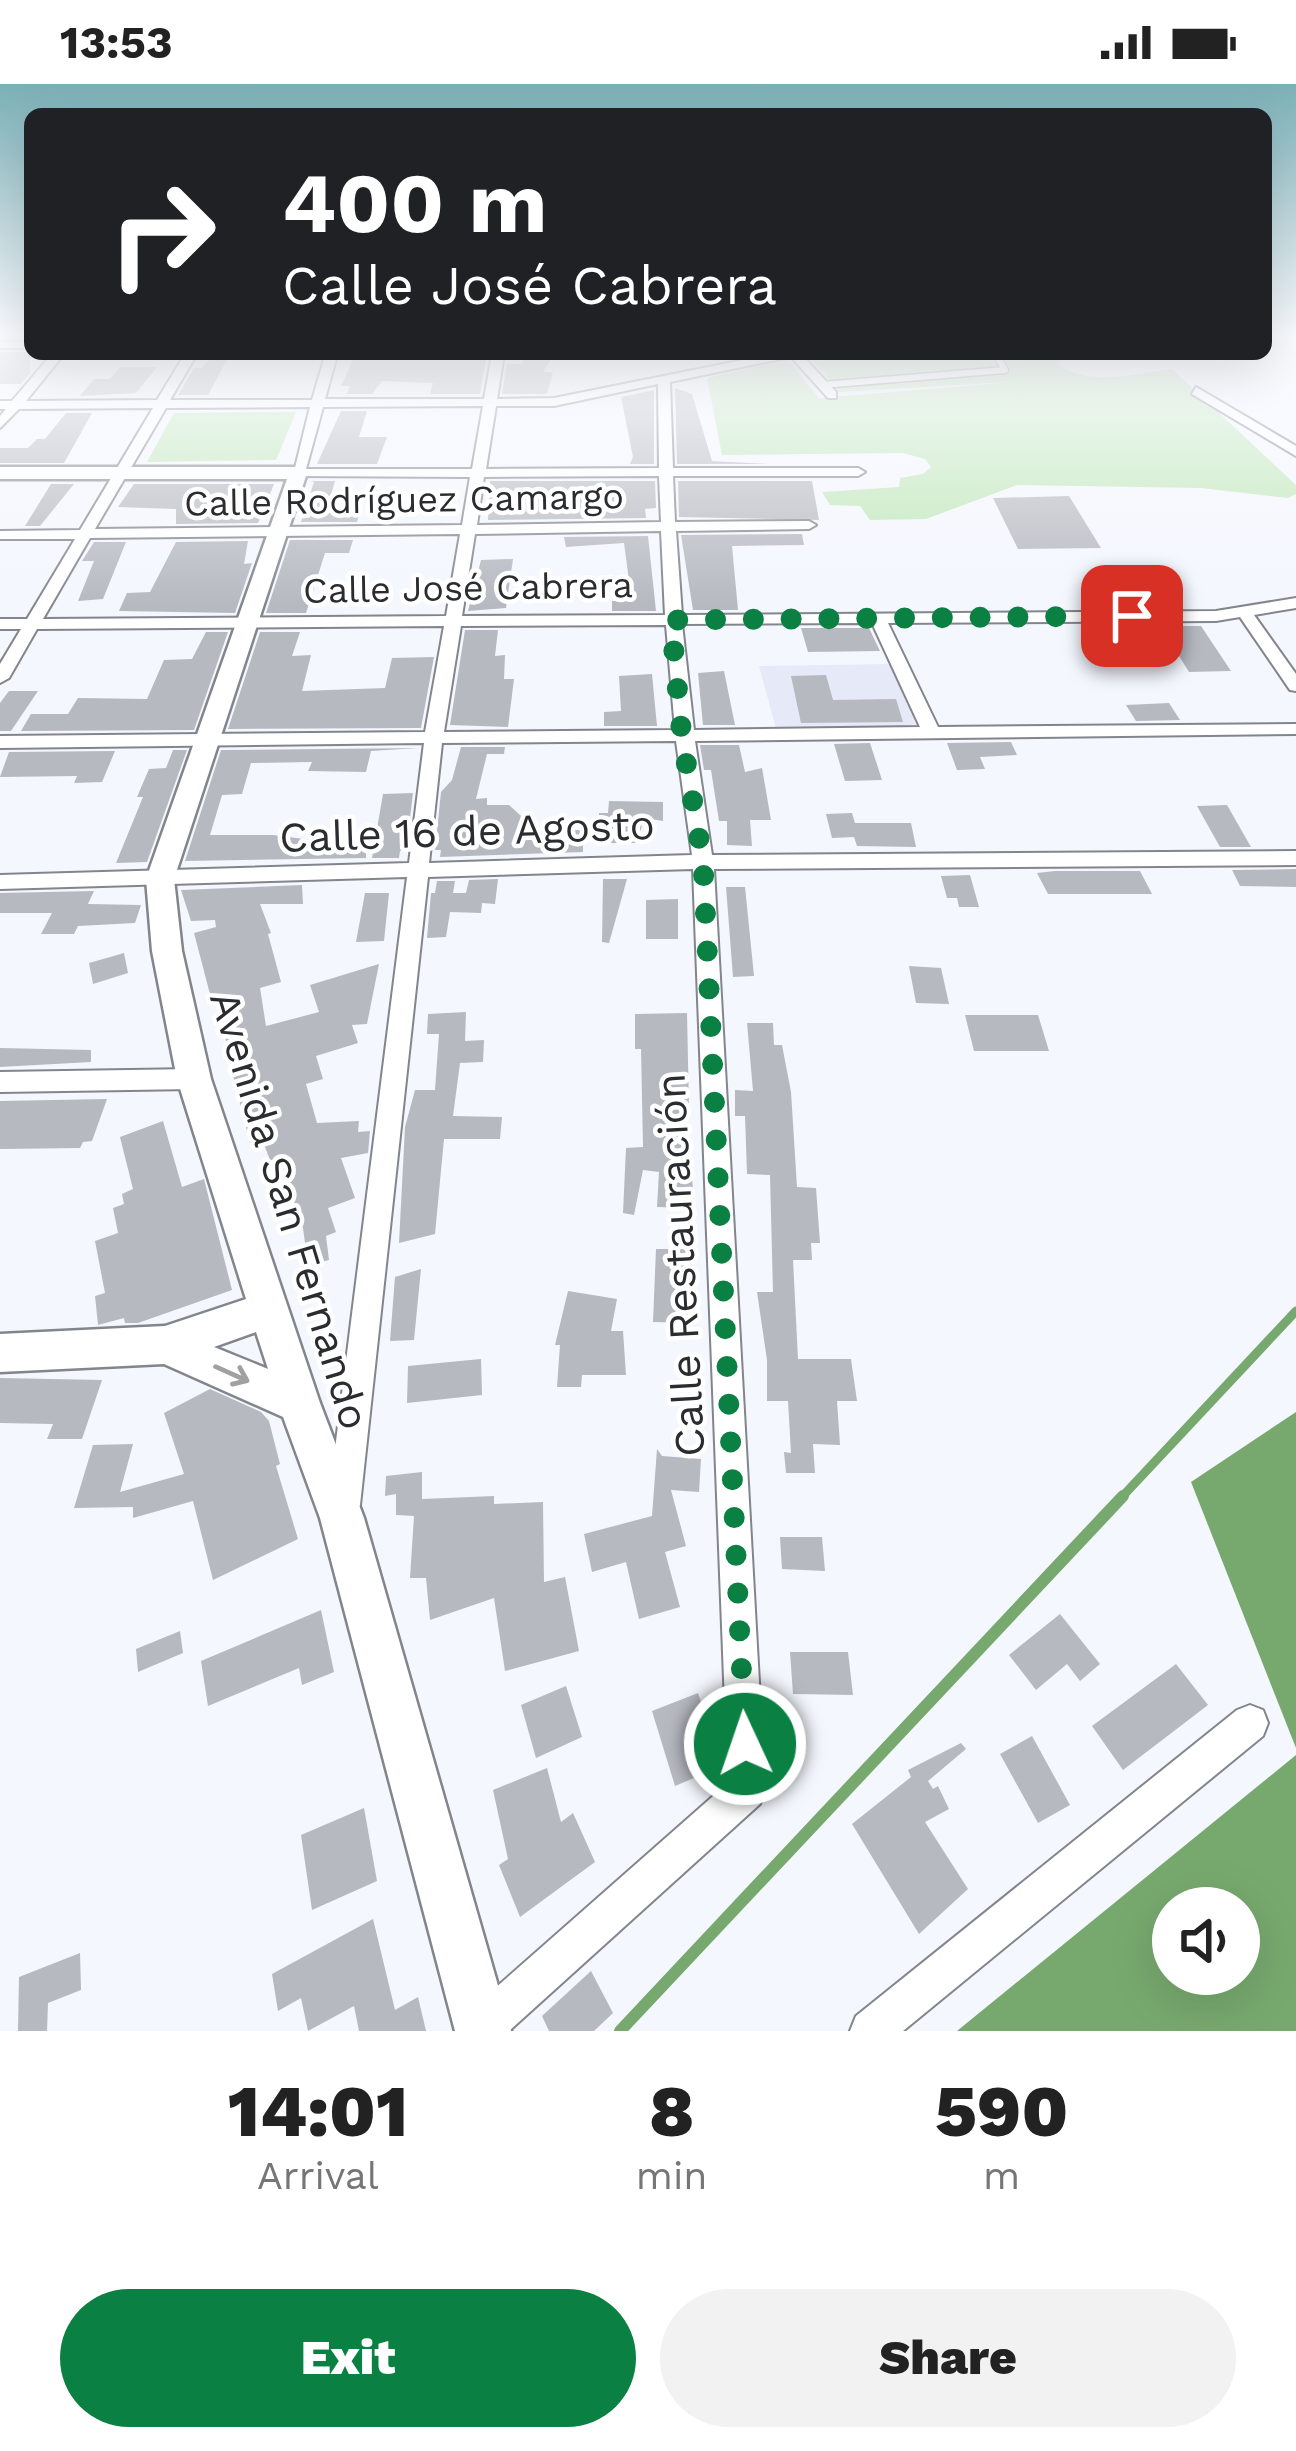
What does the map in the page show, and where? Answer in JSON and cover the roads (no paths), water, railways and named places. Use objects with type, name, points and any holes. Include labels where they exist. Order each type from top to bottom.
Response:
[{"type":"street","points":[[0,678],[148,424]]},
{"type":"street","name":"Avenida San Fernando","points":[[311,424],[280,532],[160,878],[167,951],[194,1079],[298,1403],[342,1518],[483,2029]]},
{"type":"street","points":[[342,1518],[434,735],[486,424]]},
{"type":"street","name":"Calle Restauración","points":[[483,2029],[747,1791],[703,862],[682,738],[671,620],[664,424]]},
{"type":"street","points":[[1250,424],[1296,452]]},
{"type":"street","points":[[0,472],[858,472]]},
{"type":"street","name":"Calle Rodríguez Camargo","points":[[0,536],[809,525]]},
{"type":"street","name":"Calle José Cabrera","points":[[0,624],[1245,614],[1296,603]]},
{"type":"street","points":[[1245,614],[1296,686]]},
{"type":"street","points":[[878,619],[931,732]]},
{"type":"street","points":[[0,742],[1296,729]]},
{"type":"street","name":"Calle 16 de Agosto","points":[[0,882],[703,862],[1296,858]]},
{"type":"street","points":[[0,1082],[194,1079]]},
{"type":"street","points":[[0,1353],[165,1345],[269,1309]]},
{"type":"street","points":[[165,1345],[298,1403]]},
{"type":"street","points":[[871,2031],[1250,1723]]},
{"type":"waterway","points":[[1120,1499],[1296,1311]]},
{"type":"waterway","points":[[620,2031],[1123,1496]]}]
